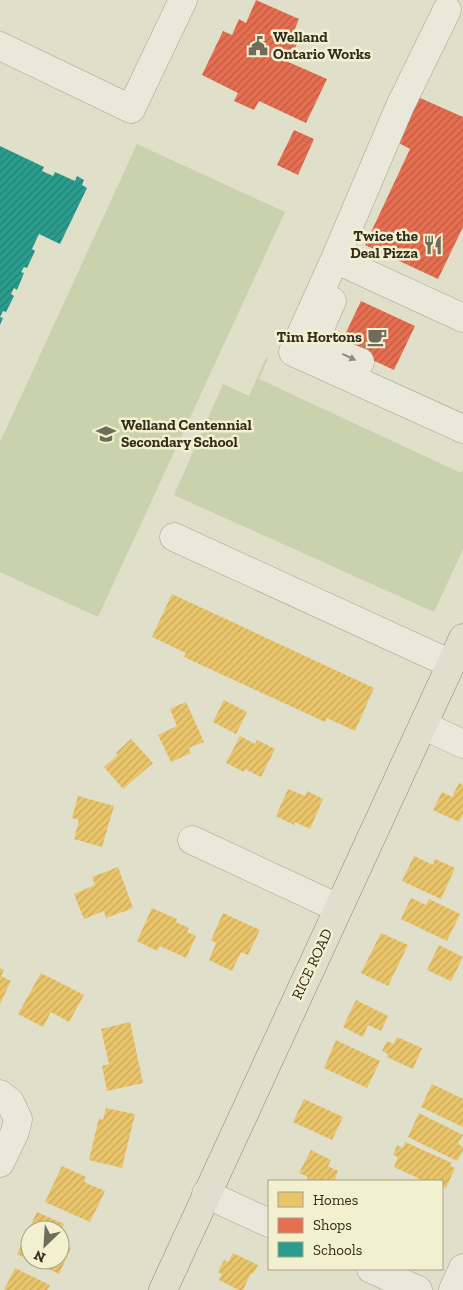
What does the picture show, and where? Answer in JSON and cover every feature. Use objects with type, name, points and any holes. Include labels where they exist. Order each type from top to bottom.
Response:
[{"type":"main road","name":"RICE ROAD","points":[[163,1290],[463,638]]},
{"type":"street","points":[[0,46],[131,109],[183,0]]},
{"type":"street","points":[[445,9],[400,106],[293,352],[463,430]]},
{"type":"street","points":[[335,259],[463,318]]},
{"type":"street","points":[[362,272],[343,282],[337,290],[319,332],[322,340],[328,347],[420,392]]},
{"type":"street","points":[[174,537],[451,664]]},
{"type":"street","points":[[423,725],[463,744]]},
{"type":"street","points":[[192,840],[338,908]]},
{"type":"street","points":[[0,1094],[10,1102],[18,1119],[15,1132],[0,1163]]},
{"type":"street","points":[[206,1194],[268,1223]]},
{"type":"street","points":[[453,1290],[463,1268]]},
{"type":"street","points":[[373,1270],[418,1290]]},
{"type":"green space","points":[[137,144],[285,212],[98,617],[0,572],[0,442]]},
{"type":"green space","points":[[266,358],[268,358],[259,379],[461,473],[463,470],[463,549],[434,612],[174,495],[223,384],[249,396]]},
{"type":"building: Homes","points":[[172,594],[374,688],[355,731],[327,718],[325,722],[184,657],[186,653],[152,637]]},
{"type":"building: Homes","points":[[224,700],[247,712],[236,734],[213,722]]},
{"type":"building: Homes","points":[[186,702],[204,742],[189,748],[191,753],[171,762],[158,735],[177,726],[170,709]]},
{"type":"building: Homes","points":[[240,736],[255,744],[257,740],[275,749],[261,777],[245,769],[244,772],[226,763]]},
{"type":"building: Homes","points":[[131,739],[153,763],[123,789],[104,767],[118,755],[116,753]]},
{"type":"building: Homes","points":[[459,783],[463,785],[463,813],[459,822],[433,810],[442,792],[452,797]]},
{"type":"building: Homes","points":[[288,789],[305,796],[307,791],[323,799],[310,829],[295,822],[294,825],[276,816]]},
{"type":"building: Homes","points":[[78,796],[114,806],[102,847],[74,839],[79,820],[72,818]]},
{"type":"building: Homes","points":[[414,856],[433,865],[435,859],[455,868],[441,899],[402,881]]},
{"type":"building: Homes","points":[[118,867],[133,908],[106,918],[104,911],[84,919],[74,894],[95,885],[92,877]]},
{"type":"building: Homes","points":[[411,898],[426,905],[429,899],[460,914],[447,941],[401,919]]},
{"type":"building: Homes","points":[[152,908],[177,919],[176,922],[189,928],[187,932],[196,936],[186,958],[160,946],[157,951],[137,941]]},
{"type":"building: Homes","points":[[223,913],[260,930],[248,955],[241,952],[232,971],[209,960],[216,943],[211,940]]},
{"type":"building: Homes","points":[[381,933],[408,945],[388,986],[361,973]]},
{"type":"building: Homes","points":[[439,945],[463,957],[451,981],[427,970]]},
{"type":"building: Homes","points":[[0,968],[4,970],[1,976],[11,981],[0,1004]]},
{"type":"building: Homes","points":[[41,973],[84,995],[69,1022],[51,1012],[43,1027],[18,1014]]},
{"type":"building: Homes","points":[[356,1000],[388,1016],[381,1031],[368,1025],[363,1037],[343,1027]]},
{"type":"building: Homes","points":[[130,1022],[143,1083],[107,1091],[102,1066],[109,1064],[101,1029]]},
{"type":"building: Homes","points":[[397,1037],[422,1048],[413,1069],[387,1057],[388,1054],[382,1051],[387,1041],[394,1044]]},
{"type":"building: Homes","points":[[336,1040],[380,1061],[367,1088],[324,1068]]},
{"type":"building: Homes","points":[[432,1084],[463,1099],[463,1127],[421,1107]]},
{"type":"building: Homes","points":[[304,1099],[343,1117],[332,1140],[293,1122]]},
{"type":"building: Homes","points":[[106,1108],[135,1114],[122,1168],[89,1160],[99,1118],[103,1120]]},
{"type":"building: Homes","points":[[419,1113],[463,1135],[458,1144],[463,1147],[463,1150],[457,1161],[408,1137]]},
{"type":"building: Homes","points":[[405,1142],[452,1163],[450,1166],[455,1168],[446,1188],[443,1186],[443,1180],[422,1180],[394,1167],[398,1157],[393,1155],[397,1145],[403,1148]]},
{"type":"building: Homes","points":[[311,1150],[331,1160],[328,1166],[338,1171],[335,1179],[337,1180],[306,1180],[308,1177],[299,1173]]},
{"type":"building: Homes","points":[[62,1166],[86,1177],[84,1182],[105,1191],[90,1222],[45,1202]]},
{"type":"building: Homes","points":[[37,1212],[55,1220],[33,1220]]},
{"type":"building: Homes","points":[[233,1253],[258,1265],[253,1274],[251,1273],[243,1290],[239,1290],[219,1280],[222,1274],[218,1272],[224,1260],[228,1262]]},
{"type":"building: Homes","points":[[15,1268],[50,1285],[47,1290],[4,1290]]},
{"type":"building: Homes","points":[[51,1270],[61,1270],[59,1274]]},
{"type":"building: Shops","points":[[256,0],[299,19],[294,31],[301,34],[292,56],[288,55],[286,61],[327,79],[306,123],[259,101],[254,110],[234,101],[238,93],[202,75],[223,31],[232,35],[239,19],[246,23]]},
{"type":"building: Shops","points":[[418,97],[463,117],[463,227],[438,279],[365,245],[410,149],[397,142]]},
{"type":"building: Shops","points":[[294,130],[314,139],[298,175],[277,165]]},
{"type":"building: Shops","name":"Tim Hortons","points":[[361,301],[415,326],[394,370],[340,345]]},
{"type":"building: Schools","points":[[0,146],[44,167],[42,171],[53,176],[55,172],[75,181],[77,176],[84,180],[82,185],[87,188],[60,244],[39,234],[32,249],[35,251],[27,268],[24,267],[21,272],[24,273],[17,290],[14,288],[11,294],[14,296],[6,312],[3,311],[0,317]]},
{"type":"place","name":"Welland Ontario Works","points":[[258,46]]},
{"type":"place","name":"Twice the Deal Pizza","points":[[433,245]]},
{"type":"place","name":"Tim Hortons","points":[[377,337]]},
{"type":"place","name":"Welland Centennial Secondary School","points":[[106,434]]}]
